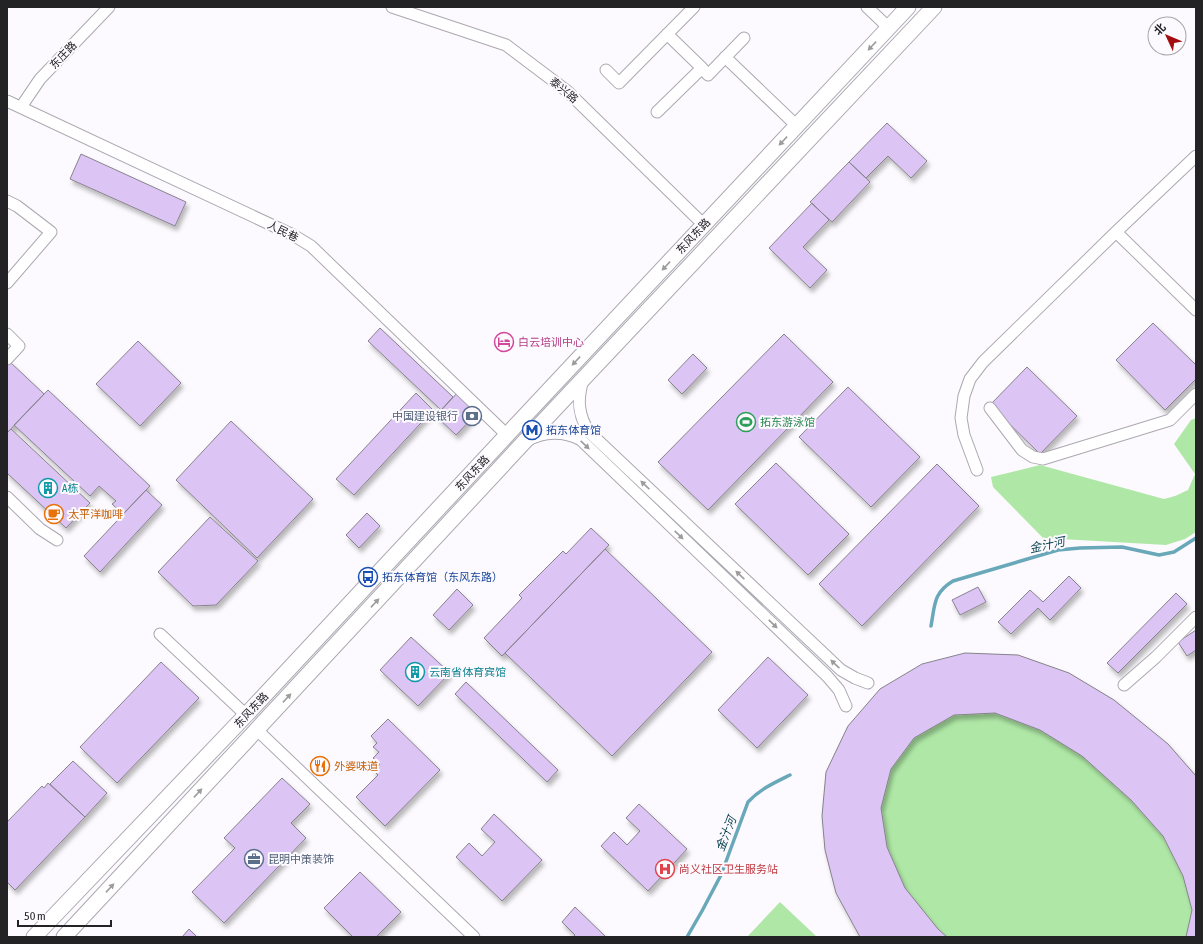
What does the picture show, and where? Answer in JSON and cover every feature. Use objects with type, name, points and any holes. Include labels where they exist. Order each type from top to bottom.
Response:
[{"type":"main road","name":"东风东路","points":[[34,937],[246,715],[908,7]]},
{"type":"main road","name":"东风东路","points":[[64,937],[523,443],[934,7]]},
{"type":"main road","points":[[502,440],[512,452],[510,458]]},
{"type":"street","name":"东庄路","points":[[21,107],[40,79],[109,7]]},
{"type":"street","name":"泰兴路","points":[[392,7],[506,45],[566,91],[704,226]]},
{"type":"street","points":[[606,70],[620,83],[694,7]]},
{"type":"street","points":[[867,7],[889,28]]},
{"type":"street","points":[[668,34],[708,74],[744,38]]},
{"type":"street","points":[[725,57],[797,126]]},
{"type":"street","points":[[657,112],[702,68]]},
{"type":"street","name":"人民巷","points":[[7,101],[293,235],[311,246],[502,440]]},
{"type":"street","points":[[977,470],[964,435],[961,418],[964,396],[970,379],[983,362],[1196,156]]},
{"type":"street","points":[[7,201],[17,206],[51,232],[7,283]]},
{"type":"street","points":[[1116,232],[1196,310]]},
{"type":"street","points":[[7,334],[19,346],[7,359]]},
{"type":"street","points":[[583,380],[578,398],[579,407],[584,424],[589,432],[841,670],[868,683]]},
{"type":"street","points":[[990,408],[1022,450],[1033,458],[1043,459],[1170,420],[1196,394]]},
{"type":"street","points":[[523,443],[538,436],[553,433],[572,436],[581,440],[827,676],[839,690],[846,706]]},
{"type":"street","points":[[7,497],[40,529],[57,540]]},
{"type":"street","points":[[1124,685],[1156,657],[1196,617]]},
{"type":"street","points":[[160,634],[246,715]]},
{"type":"street","points":[[257,730],[474,937]]},
{"type":"green space","points":[[1196,418],[1196,532],[1185,539],[1166,545],[1043,538],[993,487],[991,477],[1040,465],[1164,499],[1175,496],[1188,490],[1195,474],[1174,444],[1191,420]]},
{"type":"green space","points":[[965,653],[1018,655],[1069,673],[1114,700],[1168,744],[1196,776],[1196,937],[861,937],[836,893],[825,850],[822,816],[826,772],[848,726],[880,689]]},
{"type":"green space","points":[[780,902],[817,937],[747,937]]},
{"type":"building","points":[[887,123],[927,161],[911,178],[888,156],[866,178],[849,162]]},
{"type":"building","points":[[81,154],[186,202],[175,226],[70,179]]},
{"type":"building","points":[[849,162],[870,182],[832,222],[810,202]]},
{"type":"building","points":[[812,203],[829,220],[803,247],[827,270],[810,288],[769,248]]},
{"type":"building","points":[[1153,323],[1196,365],[1196,379],[1165,410],[1116,360]]},
{"type":"building","points":[[380,328],[453,397],[441,410],[368,341]]},
{"type":"building","name":"拓东游泳馆","points":[[784,334],[833,382],[708,510],[658,462]]},
{"type":"building","points":[[138,341],[181,383],[140,426],[96,384]]},
{"type":"building","points":[[693,354],[707,368],[682,394],[668,380]]},
{"type":"building","points":[[9,361],[44,394],[7,433],[7,363]]},
{"type":"building","points":[[1027,367],[1077,416],[1040,454],[990,405]]},
{"type":"building","points":[[848,387],[920,457],[871,507],[799,437]]},
{"type":"building","points":[[48,390],[150,486],[123,514],[112,504],[116,501],[99,486],[90,496],[14,425]]},
{"type":"building","points":[[458,392],[478,412],[456,435],[436,416]]},
{"type":"building","points":[[416,393],[433,410],[354,495],[336,479]]},
{"type":"building","points":[[231,421],[313,499],[257,558],[176,480]]},
{"type":"building","name":"A栋","points":[[11,429],[90,503],[66,528],[7,473],[7,433]]},
{"type":"building","points":[[776,463],[849,534],[808,575],[735,504]]},
{"type":"building","points":[[937,464],[979,506],[862,626],[819,584]]},
{"type":"building","points":[[146,490],[162,505],[100,572],[84,556]]},
{"type":"building","points":[[367,513],[380,526],[359,548],[346,535]]},
{"type":"building","points":[[210,517],[258,561],[216,605],[193,606],[158,572]]},
{"type":"building","points":[[591,528],[609,545],[502,656],[484,638],[522,598],[519,595],[563,551],[566,554]]},
{"type":"building","points":[[605,549],[712,652],[612,756],[505,653]]},
{"type":"building","points":[[1069,576],[1081,588],[1050,620],[1038,608],[1011,634],[998,622],[1030,590],[1043,602]]},
{"type":"building","points":[[978,587],[986,602],[960,615],[952,600]]},
{"type":"building","points":[[457,589],[473,605],[449,630],[433,615]]},
{"type":"building","points":[[1176,593],[1187,604],[1118,673],[1107,663]]},
{"type":"building","points":[[1196,630],[1196,650],[1187,656],[1178,642]]},
{"type":"building","name":"云南省体育宾馆","points":[[411,637],[450,673],[418,706],[380,670]]},
{"type":"building","points":[[965,653],[1018,655],[1069,673],[1114,700],[1168,744],[1196,776],[1196,937],[1186,937],[1192,910],[1183,876],[1163,836],[1131,800],[1082,756],[1040,730],[995,713],[954,715],[914,738],[891,769],[881,808],[887,847],[905,888],[938,929],[947,937],[860,937],[836,893],[825,850],[822,816],[826,772],[848,726],[880,689],[922,664]]},
{"type":"building","points":[[768,657],[808,695],[757,748],[718,710]]},
{"type":"building","points":[[161,662],[199,698],[117,783],[80,747]]},
{"type":"building","points":[[466,682],[558,770],[547,782],[455,694]]},
{"type":"building","points":[[388,719],[440,770],[385,826],[356,797],[378,775],[373,770],[380,764],[373,758],[379,752],[373,747],[377,743],[371,736]]},
{"type":"building","points":[[73,761],[107,793],[85,817],[50,784]]},
{"type":"building","points":[[282,778],[310,804],[291,823],[306,838],[224,923],[192,892],[235,848],[224,838]]},
{"type":"building","points":[[48,783],[85,817],[15,890],[7,882],[7,822],[42,786],[44,788]]},
{"type":"building","points":[[639,804],[687,849],[648,891],[601,846],[614,832],[627,845],[640,831],[626,818]]},
{"type":"building","points":[[494,814],[542,860],[502,901],[456,857],[469,843],[482,856],[495,842],[481,829]]},
{"type":"building","points":[[360,872],[401,912],[376,937],[353,937],[324,908]]},
{"type":"building","points":[[575,907],[606,937],[573,937],[575,935],[562,922]]},
{"type":"building","points":[[189,929],[197,937],[182,937]]},
{"type":"waterway","name":"金汁河","points":[[931,626],[934,606],[938,595],[953,581],[1058,550],[1122,547],[1159,555],[1174,552],[1196,538]]},
{"type":"waterway","name":"金汁河","points":[[687,937],[721,875],[748,802],[762,790],[790,775]]},
{"type":"place","name":"白云培训中心","points":[[504,342]]},
{"type":"place","name":"中国建设银行","points":[[472,416]]},
{"type":"place","name":"拓东游泳馆","points":[[746,422]]},
{"type":"place","name":"拓东体育馆","points":[[532,430]]},
{"type":"place","name":"A栋","points":[[48,488]]},
{"type":"place","name":"太平洋咖啡","points":[[54,514]]},
{"type":"place","name":"拓东体育馆（东风东路）","points":[[368,577]]},
{"type":"place","name":"云南省体育宾馆","points":[[415,672]]},
{"type":"place","name":"外婆味道","points":[[320,766]]},
{"type":"place","name":"昆明中策装饰","points":[[254,859]]},
{"type":"place","name":"尚义社区卫生服务站","points":[[665,869]]}]
